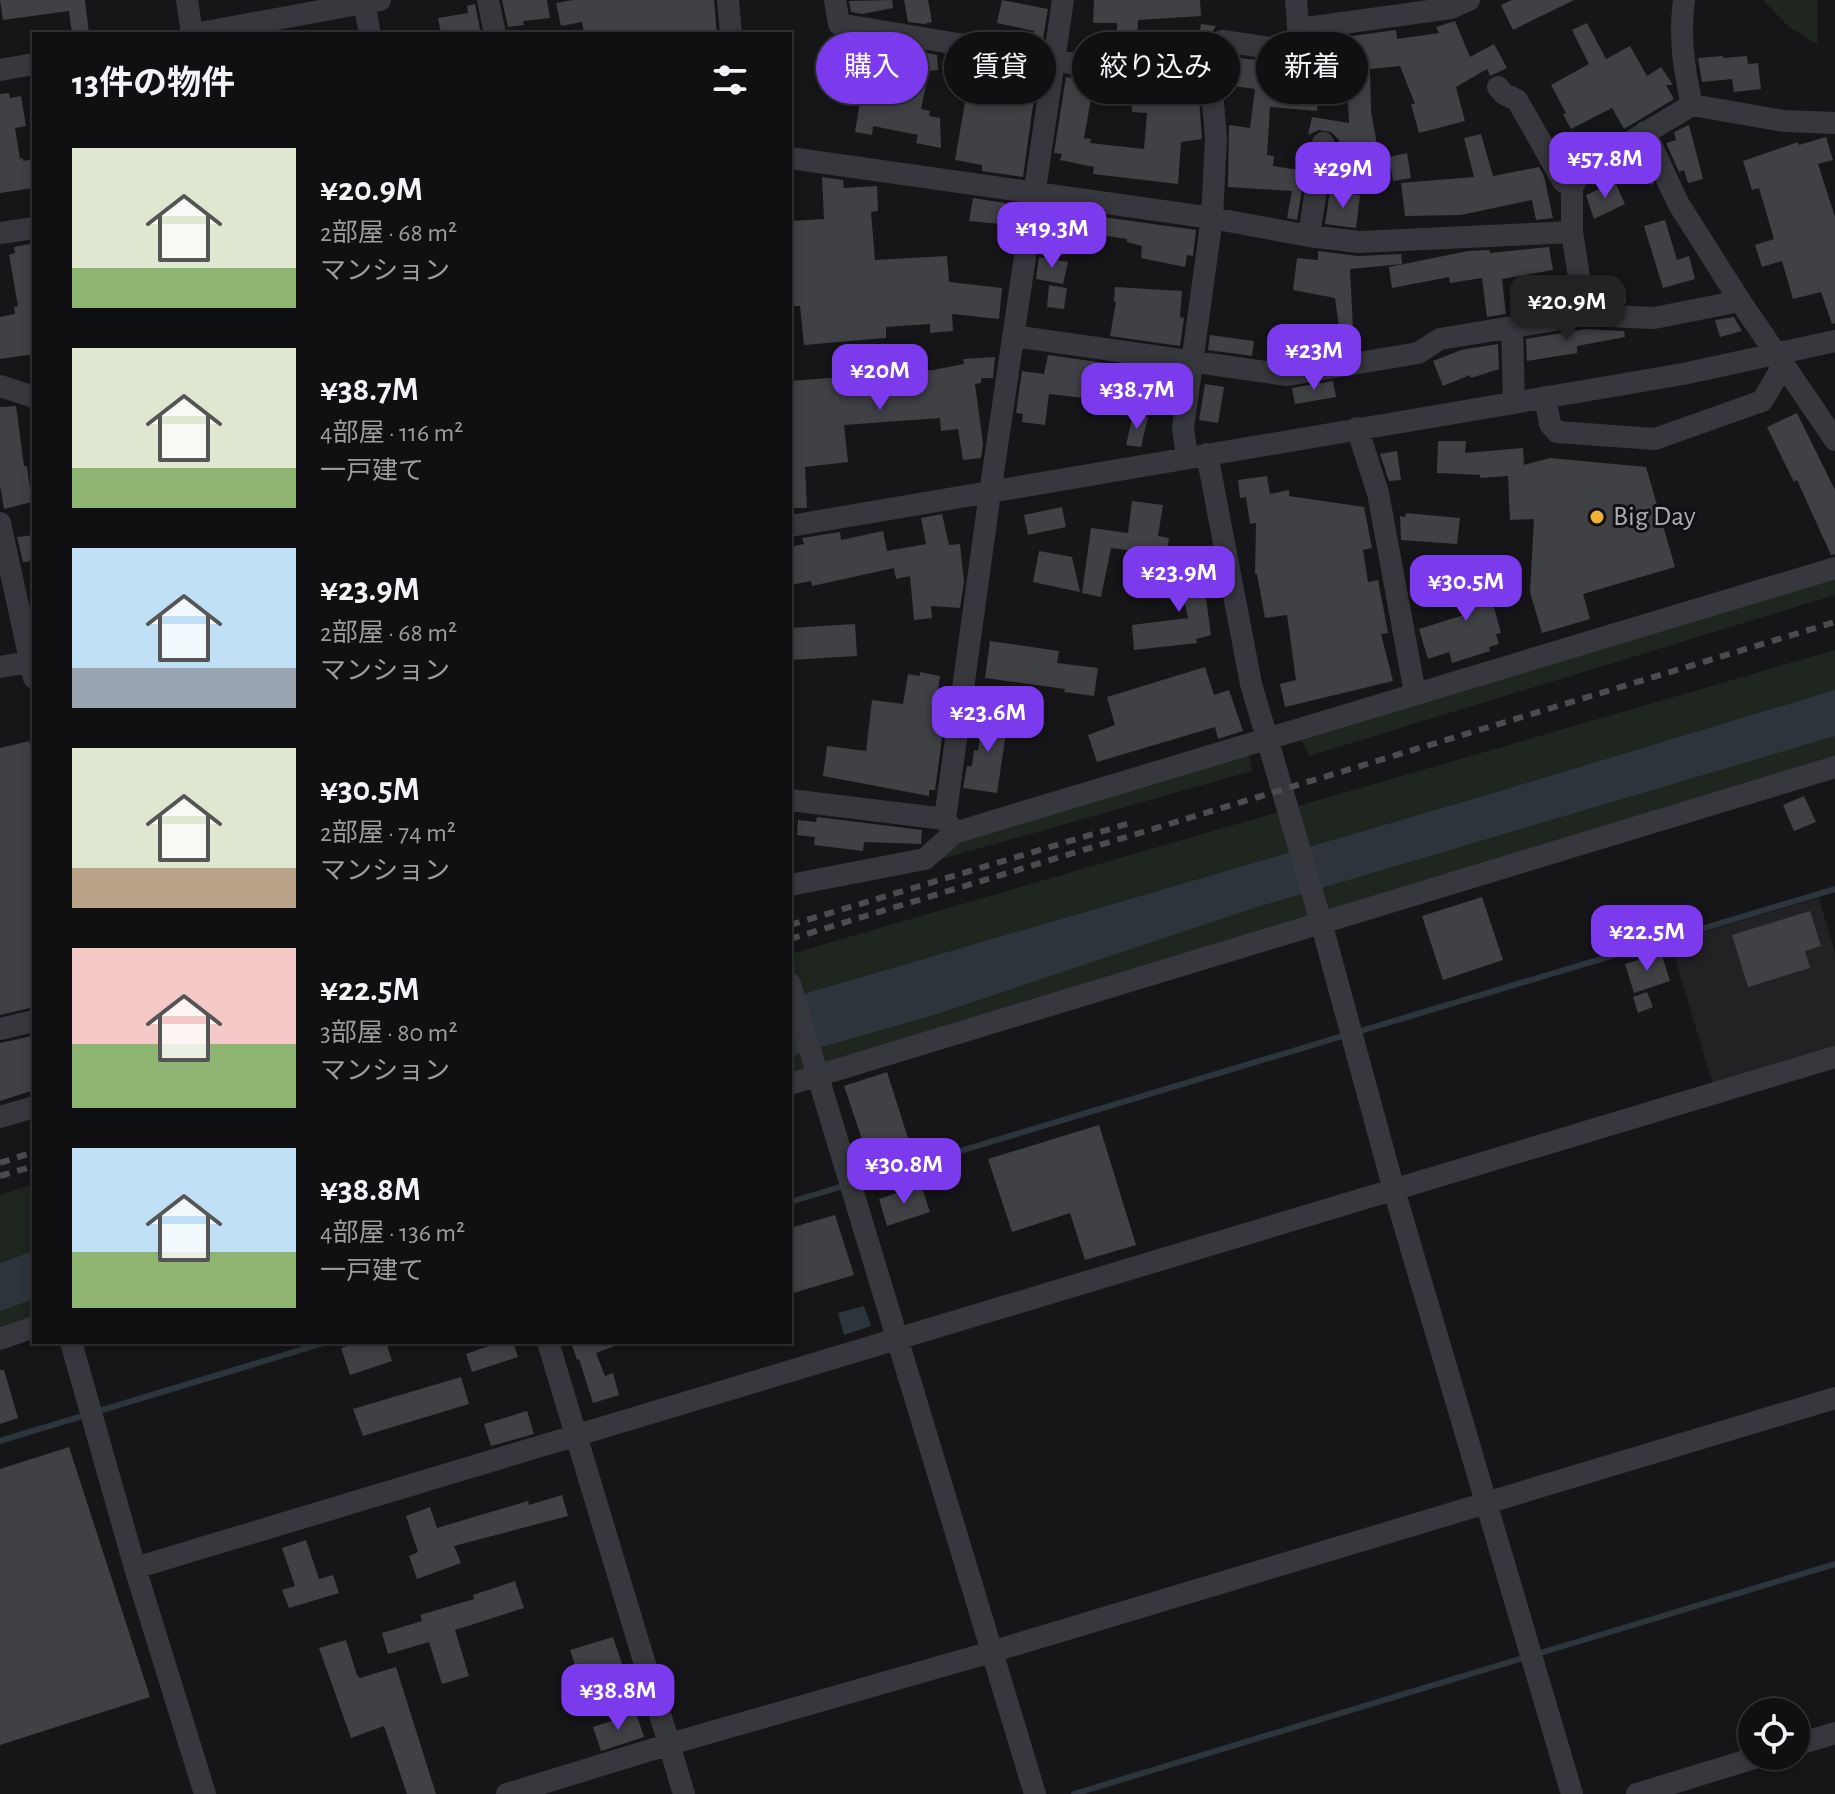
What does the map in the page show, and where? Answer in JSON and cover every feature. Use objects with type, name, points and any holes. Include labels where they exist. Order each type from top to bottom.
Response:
[{"type":"street","points":[[187,0],[194,32]]},
{"type":"street","points":[[488,0],[495,32]]},
{"type":"street","points":[[728,0],[731,32]]},
{"type":"street","points":[[835,0],[839,24],[944,42]]},
{"type":"street","points":[[1056,53],[1063,0]]},
{"type":"street","points":[[1240,44],[1300,52],[1296,0]]},
{"type":"street","points":[[1299,29],[1451,8],[1469,0]]},
{"type":"street","points":[[1684,0],[1682,53],[1692,105]]},
{"type":"street","points":[[205,32],[372,1],[370,32]]},
{"type":"street","points":[[0,70],[32,64]]},
{"type":"street","points":[[1498,87],[1517,100],[1563,181],[1572,188]]},
{"type":"street","points":[[792,885],[925,859],[949,826],[990,493],[1048,104]]},
{"type":"street","points":[[1213,104],[1216,137],[1212,218],[1183,428],[1197,456],[1251,684],[1320,918],[1394,1190],[1572,1794]]},
{"type":"street","points":[[1585,315],[1572,232],[1572,188],[1580,172],[1692,105],[1784,121],[1835,123]]},
{"type":"street","points":[[1645,132],[1678,203],[1740,301],[1835,440]]},
{"type":"street","points":[[1309,236],[1323,143]]},
{"type":"street","points":[[792,158],[1359,242],[1572,232]]},
{"type":"street","points":[[0,233],[32,228]]},
{"type":"street","points":[[1013,336],[1287,375],[1418,353],[1440,339],[1585,315],[1654,318],[1740,301]]},
{"type":"street","points":[[1512,327],[1514,402]]},
{"type":"street","points":[[792,526],[1357,428],[1780,361],[1835,341]]},
{"type":"street","points":[[1545,397],[1550,424],[1557,432],[1655,439],[1762,401],[1780,361]]},
{"type":"street","points":[[0,386],[32,396]]},
{"type":"street","points":[[1357,428],[1378,493],[1415,693]]},
{"type":"street","points":[[0,523],[32,663]]},
{"type":"street","points":[[792,800],[949,826],[1267,737],[1835,568]]},
{"type":"street","points":[[0,667],[32,667]]},
{"type":"street","points":[[792,1083],[816,1070],[1835,767]]},
{"type":"street","points":[[792,991],[1035,1794]]},
{"type":"street","points":[[0,1029],[32,1021]]},
{"type":"street","points":[[135,1568],[1835,1057]]},
{"type":"street","points":[[0,1117],[32,1108]]},
{"type":"street","points":[[0,1339],[32,1328]]},
{"type":"street","points":[[72,1344],[135,1568],[205,1794]]},
{"type":"street","points":[[549,1344],[684,1794]]},
{"type":"street","points":[[507,1794],[1488,1504],[1835,1398]]},
{"type":"street","points":[[1810,1741],[1835,1733]]},
{"type":"street","points":[[1637,1794],[1738,1763]]},
{"type":"shaded area","points":[[1763,0],[1817,0],[1817,44],[1789,27]]},
{"type":"shaded area","points":[[1835,578],[1835,595],[1309,756],[1299,734]]},
{"type":"shaded area","points":[[1835,650],[1835,767],[792,1083],[792,953]]},
{"type":"shaded area","points":[[1835,690],[1835,736],[1254,908],[934,1015],[792,1055],[792,997]]},
{"type":"shaded area","points":[[1249,749],[1252,771],[938,860],[954,833]]},
{"type":"shaded area","points":[[1819,898],[1835,953],[1835,1049],[1713,1085],[1670,942]]},
{"type":"shaded area","points":[[32,1185],[32,1328],[0,1339],[0,1195]]},
{"type":"shaded area","points":[[32,1252],[32,1300],[0,1311],[0,1263]]},
{"type":"shaded area","points":[[864,1306],[871,1326],[844,1335],[838,1313]]},
{"type":"building","points":[[0,0],[85,0],[89,32],[72,32],[69,11],[3,20]]},
{"type":"building","points":[[502,0],[547,0],[550,18],[523,21],[524,25],[508,27]]},
{"type":"building","points":[[573,0],[714,0],[717,32],[584,32],[582,22],[561,26],[556,3]]},
{"type":"building","points":[[892,0],[893,8],[862,14],[851,12],[849,1]]},
{"type":"building","points":[[904,0],[928,0],[932,22],[908,22]]},
{"type":"building","points":[[1002,0],[1048,9],[1044,32],[997,23]]},
{"type":"building","points":[[1094,0],[1200,0],[1201,16],[1138,20],[1138,32],[1117,32],[1117,23],[1093,23]]},
{"type":"building","points":[[1512,0],[1574,0],[1513,30],[1501,5]]},
{"type":"building","points":[[475,4],[481,32],[441,32],[438,18],[468,13],[467,6]]},
{"type":"building","points":[[1455,21],[1470,57],[1494,44],[1507,68],[1490,76],[1487,69],[1456,87],[1465,121],[1419,133],[1411,104],[1415,104],[1400,66],[1370,69],[1371,111],[1377,145],[1342,152],[1339,140],[1331,132],[1319,130],[1308,135],[1312,117],[1349,123],[1348,104],[1368,104],[1368,34],[1396,30],[1397,39],[1439,33],[1436,27]]},
{"type":"building","points":[[1587,23],[1606,59],[1630,46],[1647,76],[1661,67],[1673,85],[1666,85],[1674,99],[1624,129],[1612,108],[1571,129],[1551,85],[1589,64],[1572,30]]},
{"type":"building","points":[[1201,24],[1216,26],[1212,32],[1200,32]]},
{"type":"building","points":[[928,53],[937,55],[938,70],[929,71],[928,76]]},
{"type":"building","points":[[1747,56],[1748,64],[1758,63],[1761,89],[1734,92],[1732,79],[1702,82],[1698,58]]},
{"type":"building","points":[[1240,58],[1256,60],[1256,104],[1318,104],[1317,111],[1270,107],[1267,155],[1274,156],[1273,166],[1305,171],[1297,220],[1287,218],[1292,191],[1228,187],[1229,125],[1250,128],[1255,89],[1240,87]]},
{"type":"building","points":[[1066,77],[1072,78],[1072,104],[1090,104],[1084,138],[1091,139],[1090,143],[1144,149],[1147,113],[1132,112],[1132,104],[1199,104],[1202,139],[1181,142],[1178,184],[1093,174],[1094,167],[1060,160],[1062,154],[1054,153]]},
{"type":"building","points":[[9,93],[10,98],[21,96],[26,126],[15,128],[20,159],[32,159],[32,188],[0,193],[0,94]]},
{"type":"building","points":[[860,104],[922,104],[921,109],[930,111],[929,116],[940,118],[941,148],[916,143],[918,135],[873,126],[872,135],[855,132]]},
{"type":"building","points":[[965,104],[1033,104],[1023,177],[982,171],[982,165],[955,160]]},
{"type":"building","points":[[1689,125],[1703,179],[1688,183],[1684,170],[1679,172],[1666,143],[1676,140],[1674,132]]},
{"type":"building","points":[[1481,134],[1493,176],[1539,167],[1544,176],[1553,218],[1536,220],[1532,200],[1461,215],[1405,216],[1401,183],[1474,177],[1464,138]]},
{"type":"building","points":[[1826,137],[1833,160],[1818,164],[1835,217],[1835,323],[1832,324],[1821,292],[1793,299],[1782,261],[1762,267],[1755,245],[1774,239],[1759,188],[1752,190],[1743,161],[1798,142],[1799,145]]},
{"type":"building","points":[[1575,141],[1582,155],[1569,164],[1561,148]]},
{"type":"building","points":[[1407,153],[1411,178],[1393,181],[1389,157]]},
{"type":"building","points":[[1639,153],[1654,184],[1651,185],[1646,174],[1625,183],[1618,166]]},
{"type":"building","points":[[822,177],[843,180],[844,188],[877,186],[878,211],[871,212],[875,260],[947,256],[949,282],[1002,288],[999,319],[952,314],[953,331],[930,333],[930,324],[886,327],[886,338],[804,345],[800,306],[792,306],[792,221],[824,219]]},
{"type":"building","points":[[1615,182],[1625,204],[1594,219],[1586,195]]},
{"type":"building","points":[[1330,191],[1360,195],[1356,228],[1325,224]]},
{"type":"building","points":[[973,198],[1005,203],[1001,224],[969,221]]},
{"type":"building","points":[[1046,209],[1196,230],[1193,256],[1187,255],[1185,267],[1141,258],[1142,246],[1127,242],[1127,239],[1044,227]]},
{"type":"building","points":[[1665,220],[1677,260],[1689,256],[1695,279],[1663,288],[1644,226]]},
{"type":"building","points":[[32,243],[32,354],[0,359],[0,317],[15,314],[14,307],[18,306],[9,255],[15,253],[14,247]]},
{"type":"building","points":[[1549,247],[1553,270],[1502,279],[1506,314],[1487,317],[1482,278],[1450,283],[1449,277],[1392,288],[1389,267],[1468,251],[1490,250],[1490,253]]},
{"type":"building","points":[[1318,251],[1358,256],[1401,254],[1402,264],[1350,269],[1352,350],[1331,353],[1328,337],[1340,335],[1335,298],[1293,290],[1297,258],[1318,260]]},
{"type":"building","points":[[1039,257],[1068,262],[1063,284],[1036,279]]},
{"type":"building","points":[[1049,285],[1067,288],[1064,309],[1047,307]]},
{"type":"building","points":[[1115,287],[1182,291],[1180,317],[1184,318],[1180,346],[1110,336],[1116,302]]},
{"type":"building","points":[[1625,288],[1626,303],[1597,302],[1595,291]]},
{"type":"building","points":[[1734,317],[1742,331],[1720,337],[1715,320]]},
{"type":"building","points":[[1586,329],[1624,331],[1625,337],[1577,346],[1577,353],[1527,361],[1526,339]]},
{"type":"building","points":[[1210,335],[1254,341],[1252,356],[1208,350]]},
{"type":"building","points":[[1498,344],[1499,369],[1471,378],[1470,375],[1443,386],[1433,361],[1461,350]]},
{"type":"building","points":[[1048,355],[1176,373],[1175,386],[1095,372],[1092,399],[1049,394],[1045,425],[1022,422],[1023,414],[1016,413],[1022,371],[1044,374]]},
{"type":"building","points":[[995,357],[993,378],[981,378],[981,383],[975,384],[983,444],[981,458],[963,460],[958,429],[941,431],[940,418],[844,425],[848,462],[805,467],[807,508],[792,508],[792,381],[933,370],[964,364],[963,359]]},
{"type":"building","points":[[1333,381],[1336,397],[1295,404],[1292,388]]},
{"type":"building","points":[[1205,384],[1224,387],[1218,423],[1199,420]]},
{"type":"building","points":[[16,406],[32,502],[4,509],[0,485],[0,407]]},
{"type":"building","points":[[1797,413],[1835,490],[1835,554],[1831,555],[1797,480],[1794,482],[1767,427]]},
{"type":"building","points":[[1133,414],[1148,417],[1141,447],[1126,445]]},
{"type":"building","name":"Big Day","points":[[1438,441],[1466,441],[1465,453],[1523,448],[1524,465],[1550,458],[1646,467],[1675,567],[1583,594],[1590,619],[1542,633],[1530,592],[1534,519],[1510,520],[1508,476],[1480,478],[1480,475],[1437,473]]},
{"type":"building","points":[[1397,451],[1401,480],[1389,481],[1380,454]]},
{"type":"building","points":[[1267,476],[1270,494],[1289,490],[1289,496],[1364,507],[1372,548],[1363,550],[1368,582],[1378,580],[1388,633],[1381,634],[1393,681],[1285,707],[1280,684],[1296,680],[1287,615],[1265,618],[1255,574],[1256,523],[1250,524],[1246,497],[1240,498],[1238,480]]},
{"type":"building","points":[[1132,501],[1163,505],[1158,536],[1169,538],[1166,555],[1111,548],[1101,597],[1082,593],[1091,528],[1128,533]]},
{"type":"building","points":[[1062,507],[1066,527],[1028,535],[1024,515]]},
{"type":"building","points":[[1406,513],[1460,518],[1457,544],[1401,540],[1400,516],[1405,517]]},
{"type":"building","points":[[942,514],[949,545],[960,544],[964,582],[960,608],[931,606],[932,618],[914,620],[910,576],[896,579],[894,568],[812,586],[811,581],[792,585],[792,547],[804,544],[802,538],[840,532],[841,540],[883,531],[887,551],[926,544],[921,518]]},
{"type":"building","points":[[32,535],[32,561],[23,562],[17,537]]},
{"type":"building","points":[[1039,551],[1072,557],[1080,592],[1033,582]]},
{"type":"building","points":[[1201,562],[1211,635],[1196,639],[1197,643],[1134,650],[1132,625],[1188,618],[1181,589],[1173,590],[1170,567]]},
{"type":"building","points":[[1461,567],[1490,572],[1484,602],[1492,600],[1501,633],[1496,634],[1499,644],[1489,647],[1490,651],[1452,663],[1449,652],[1428,659],[1419,629],[1470,613],[1463,587],[1457,586]]},
{"type":"building","points":[[855,624],[857,656],[792,660],[792,628]]},
{"type":"building","points":[[990,641],[1059,651],[1057,663],[1098,668],[1094,696],[985,678]]},
{"type":"building","points":[[1205,667],[1214,695],[1229,690],[1243,731],[1218,739],[1215,727],[1097,762],[1088,735],[1115,725],[1107,697]]},
{"type":"building","points":[[920,672],[940,676],[936,706],[946,708],[935,790],[929,790],[929,796],[823,776],[827,746],[866,751],[872,700],[903,704],[908,674],[920,676]]},
{"type":"building","points":[[983,710],[1009,713],[997,793],[963,788],[967,766],[972,766],[974,750],[978,751]]},
{"type":"building","points":[[29,741],[32,752],[32,1007],[0,1015],[0,748]]},
{"type":"building","points":[[1804,796],[1816,822],[1794,831],[1783,805]]},
{"type":"building","points":[[817,817],[922,830],[921,844],[864,842],[863,851],[814,845],[815,837],[797,835],[798,820],[816,822]]},
{"type":"building","points":[[1482,897],[1503,960],[1443,980],[1422,916]]},
{"type":"building","points":[[1810,911],[1821,946],[1805,951],[1810,968],[1748,987],[1732,935]]},
{"type":"building","points":[[1661,953],[1670,981],[1634,993],[1625,964]]},
{"type":"building","points":[[1647,992],[1653,1007],[1638,1013],[1633,997]]},
{"type":"building","points":[[32,1036],[32,1091],[0,1101],[0,1043]]},
{"type":"building","points":[[887,1072],[908,1138],[866,1151],[844,1086]]},
{"type":"building","points":[[1099,1125],[1136,1245],[1085,1260],[1070,1213],[1012,1232],[988,1159]]},
{"type":"building","points":[[921,1185],[930,1212],[887,1226],[879,1199]]},
{"type":"building","points":[[835,1215],[854,1275],[792,1293],[792,1227]]},
{"type":"building","points":[[353,1344],[387,1344],[392,1361],[350,1375],[341,1348]]},
{"type":"building","points":[[494,1344],[514,1344],[518,1357],[472,1372],[466,1354]]},
{"type":"building","points":[[572,1344],[620,1344],[596,1353],[605,1376],[613,1373],[619,1395],[593,1403]]},
{"type":"building","points":[[0,1370],[4,1370],[18,1418],[0,1424]]},
{"type":"building","points":[[461,1377],[469,1404],[363,1436],[353,1409]]},
{"type":"building","points":[[527,1411],[534,1434],[491,1446],[484,1424]]},
{"type":"building","points":[[69,1447],[150,1697],[0,1745],[0,1469]]},
{"type":"building","points":[[562,1495],[568,1516],[454,1546],[461,1563],[417,1579],[409,1556],[418,1552],[406,1516],[430,1507],[437,1528],[528,1501],[529,1505]]},
{"type":"building","points":[[306,1540],[319,1579],[333,1575],[339,1593],[289,1608],[282,1590],[295,1586],[282,1548]]},
{"type":"building","points":[[515,1581],[524,1608],[455,1630],[469,1676],[442,1684],[429,1642],[388,1654],[382,1633],[422,1621],[420,1615],[474,1599],[473,1595]]},
{"type":"building","points":[[613,1637],[622,1664],[579,1677],[570,1650]]},
{"type":"building","points":[[346,1640],[360,1678],[396,1667],[436,1794],[407,1794],[384,1726],[351,1738],[319,1648]]},
{"type":"building","points":[[636,1713],[644,1737],[601,1751],[593,1727]]},
{"type":"waterway","points":[[1357,1032],[1835,889]]},
{"type":"waterway","points":[[792,1201],[1346,1035]]},
{"type":"waterway","points":[[0,1441],[320,1344]]},
{"type":"waterway","points":[[1537,1654],[1835,1564]]},
{"type":"waterway","points":[[1074,1794],[1526,1657]]},
{"type":"railway","points":[[792,938],[1835,622]]},
{"type":"railway","points":[[792,924],[1130,823]]},
{"type":"railway","points":[[0,1163],[32,1153]]},
{"type":"railway","points":[[0,1176],[32,1167]]},
{"type":"place","name":"Big Day","points":[[1597,517]]}]
